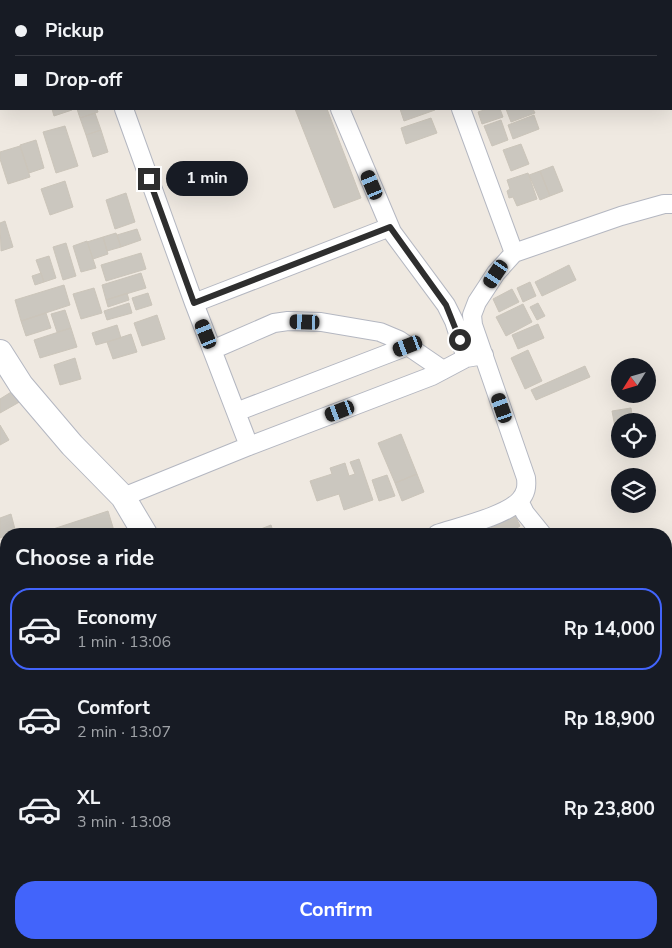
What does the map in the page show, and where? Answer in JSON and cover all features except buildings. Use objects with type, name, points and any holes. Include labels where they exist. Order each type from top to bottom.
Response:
[{"type":"main road","points":[[0,352],[21,385],[72,444],[123,497],[141,528]]},
{"type":"street","points":[[124,110],[194,303],[249,446]]},
{"type":"street","points":[[340,110],[390,227],[446,305],[454,321],[466,358]]},
{"type":"street","points":[[461,110],[514,253]]},
{"type":"street","points":[[454,528],[504,511],[519,501],[527,487],[526,478],[473,325],[472,315],[477,302],[491,281],[514,253],[621,216],[664,204],[672,204]]},
{"type":"street","points":[[194,303],[390,227]]},
{"type":"street","points":[[212,350],[274,323],[288,321],[321,322],[380,332],[399,340],[442,370]]},
{"type":"street","points":[[236,412],[408,346]]},
{"type":"street","points":[[123,497],[249,446],[432,376],[466,358],[484,355]]},
{"type":"street","points":[[519,501],[525,513],[537,528]]},
{"type":"route","points":[[149,179],[194,303],[390,227],[446,305],[460,340]]}]
